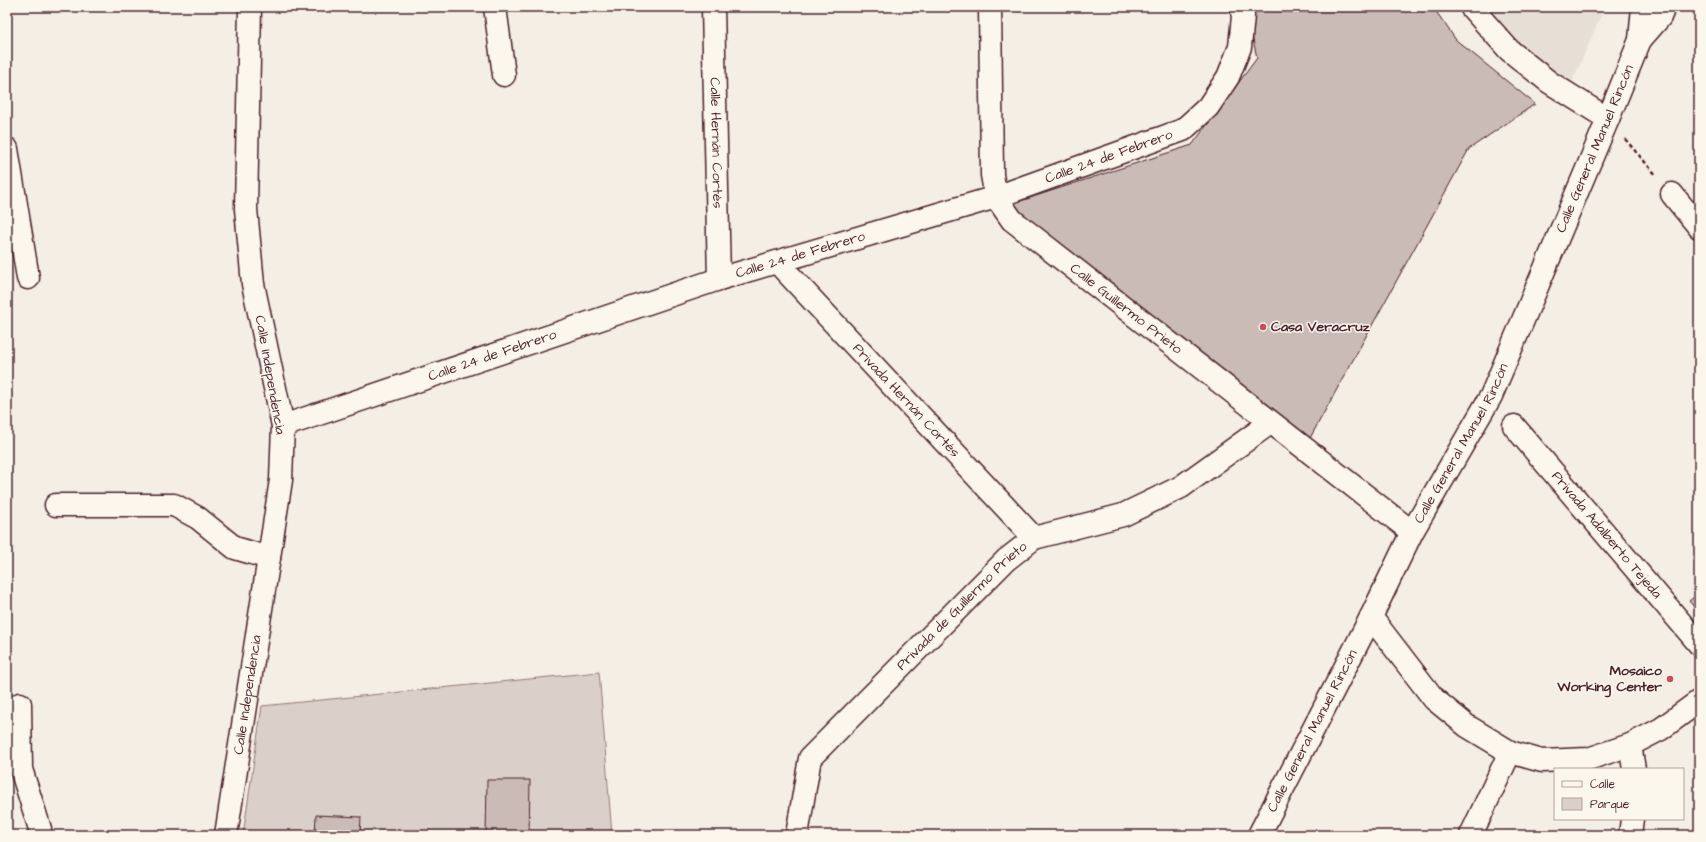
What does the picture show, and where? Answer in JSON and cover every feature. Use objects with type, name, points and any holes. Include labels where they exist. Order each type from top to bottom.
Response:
[{"type":"street","name":"Calle Independencia","points":[[226,835],[281,480],[282,426],[254,284],[246,209],[250,7]]},
{"type":"street","points":[[495,7],[504,76]]},
{"type":"street","name":"Calle Hernán Cortés","points":[[713,7],[719,279]]},
{"type":"street","name":"Calle Guillermo Prieto","points":[[990,7],[992,175],[996,197],[1012,220],[1270,423],[1412,532]]},
{"type":"street","name":"Calle 24 de Febrero","points":[[282,426],[719,279],[778,263],[996,197],[1183,130],[1208,107],[1228,77],[1240,47],[1243,16],[1241,7]]},
{"type":"street","points":[[1472,7],[1510,50],[1549,82],[1608,119]]},
{"type":"street","name":"Calle General Manuel Rincón","points":[[1259,835],[1371,617],[1412,532],[1491,396],[1640,40],[1643,7]]},
{"type":"street","name":"Calle General Manuel Rincón","points":[[1640,40],[1660,17],[1664,7]]},
{"type":"street","points":[[7,149],[28,278]]},
{"type":"street","points":[[1672,194],[1699,227]]},
{"type":"street","name":"Privada Hernán Cortés","points":[[778,263],[1034,538]]},
{"type":"street","name":"Privada de Guillermo Prieto","points":[[796,835],[810,758],[1006,560],[1034,538],[1123,515],[1174,490],[1270,423]]},
{"type":"street","name":"Privada Adalberto Tejeda","points":[[1514,426],[1699,644]]},
{"type":"street","points":[[56,505],[174,505],[198,518],[235,548],[269,558]]},
{"type":"street","points":[[1371,617],[1434,698],[1467,726],[1510,752],[1542,761],[1588,759],[1630,745],[1661,729],[1699,701]]},
{"type":"street","points":[[20,704],[21,769],[40,829],[40,835]]},
{"type":"street","points":[[1630,745],[1634,768]]},
{"type":"street","points":[[1471,835],[1510,752]]},
{"type":"street","points":[[1630,835],[1632,820]]},
{"type":"path","points":[[1608,119],[1672,194]]},
{"type":"shaded area","points":[[1480,7],[1605,7],[1569,89],[1498,29]]},
{"type":"green space","points":[[599,672],[612,835],[243,835],[262,706]]},
{"type":"building","name":"Casa Veracruz","points":[[1246,7],[1433,7],[1456,40],[1535,104],[1469,149],[1304,449],[1008,205],[1192,145],[1257,58]]},
{"type":"building","points":[[1699,593],[1699,613],[1689,601]]},
{"type":"building","points":[[487,780],[530,780],[529,835],[486,835]]},
{"type":"building","points":[[316,815],[361,817],[360,835],[315,835]]},
{"type":"place","name":"Casa Veracruz","points":[[1263,327]]},
{"type":"place","name":"Mosaico Working Center","points":[[1670,679]]}]
